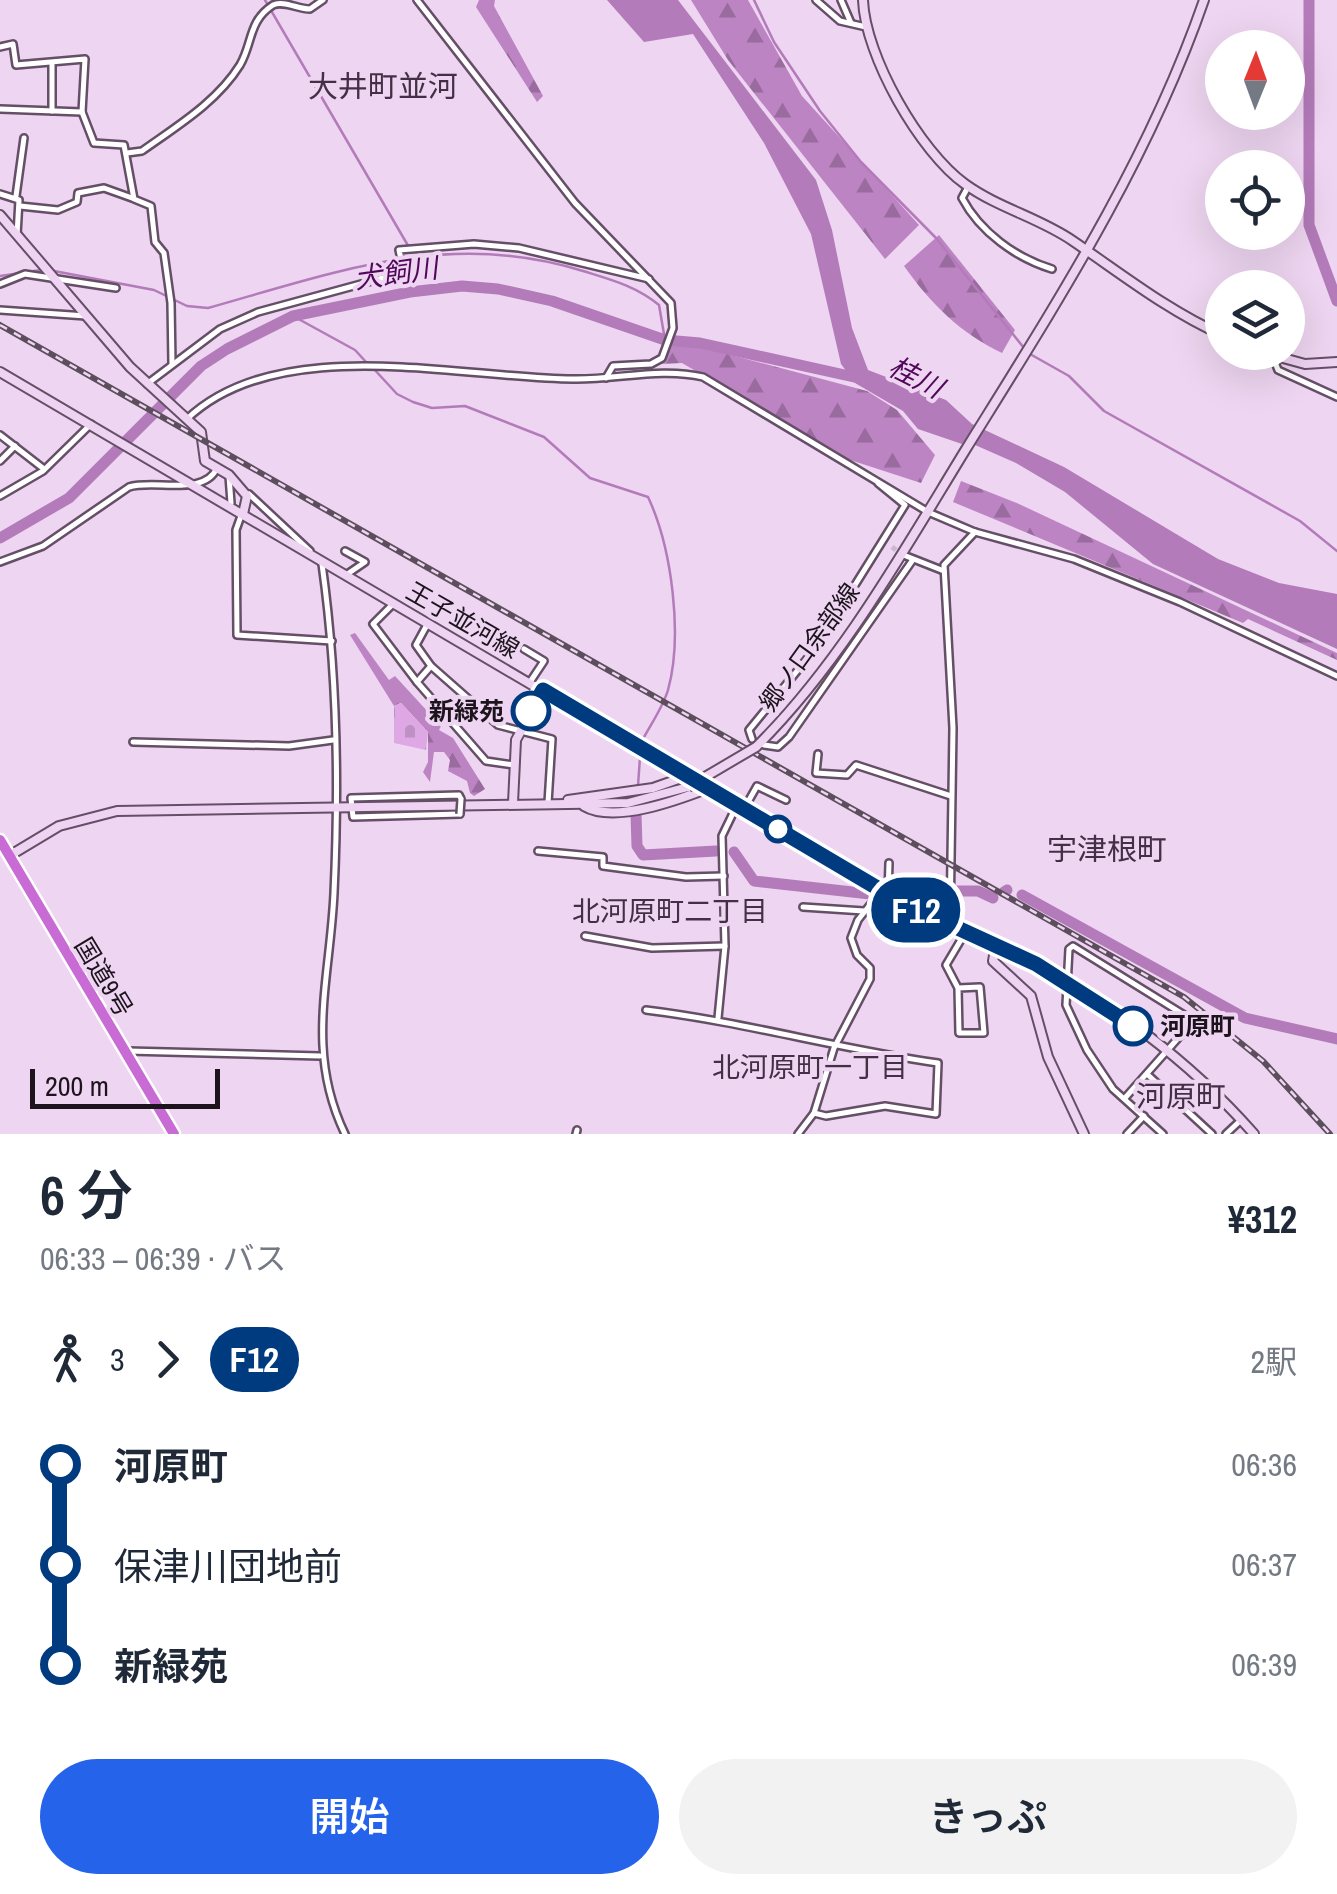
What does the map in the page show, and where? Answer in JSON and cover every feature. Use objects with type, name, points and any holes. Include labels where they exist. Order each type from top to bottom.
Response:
[{"type":"highway","name":"国道9号","points":[[0,840],[174,1134]]},
{"type":"main road","points":[[863,0],[876,57],[928,144],[968,187],[1054,230],[1150,298],[1205,326]]},
{"type":"main road","name":"郷ノ口余部線","points":[[9,856],[58,826],[117,811],[628,803],[688,787],[757,744],[810,684],[928,512],[1088,252],[1150,131],[1204,0]]},
{"type":"main road","points":[[0,215],[148,385],[201,432],[205,461],[243,488],[248,502],[243,514]]},
{"type":"main road","points":[[1305,364],[1337,362]]},
{"type":"main road","name":"王子並河線","points":[[0,372],[886,894],[1068,982],[1166,1050],[1254,1134]]},
{"type":"main road","points":[[513,803],[520,732],[543,690]]},
{"type":"main road","points":[[550,804],[653,788],[687,776]]},
{"type":"main road","points":[[580,804],[593,812],[644,809],[709,788]]},
{"type":"main road","points":[[996,944],[993,961],[1031,996],[1048,1057],[1084,1134]]},
{"type":"street","points":[[128,153],[142,151],[215,98],[240,64],[249,31],[272,6],[282,2],[310,9],[323,0]]},
{"type":"street","points":[[417,0],[575,202],[671,302],[673,328],[666,350],[652,364],[608,368],[606,378]]},
{"type":"street","points":[[816,0],[840,21],[866,26]]},
{"type":"street","points":[[841,0],[851,22]]},
{"type":"street","points":[[0,48],[12,44],[16,66],[85,59],[82,112]]},
{"type":"street","points":[[52,65],[52,111]]},
{"type":"street","points":[[0,108],[82,112],[88,118],[94,143],[120,141],[128,153],[134,199]]},
{"type":"street","points":[[17,235],[20,206],[16,196],[24,138]]},
{"type":"street","points":[[968,187],[962,198],[982,224],[1027,262],[1052,269]]},
{"type":"street","points":[[20,206],[66,209],[76,202],[78,192],[95,188],[151,206],[155,242],[164,253],[172,364]]},
{"type":"street","points":[[0,194],[16,196]]},
{"type":"street","points":[[148,385],[220,329],[258,312],[394,275],[402,264],[400,250],[474,244],[519,248],[649,279]]},
{"type":"street","points":[[0,284],[25,274],[116,288]]},
{"type":"street","points":[[0,310],[86,316]]},
{"type":"street","points":[[185,418],[211,396],[308,369],[606,378],[683,372],[703,377],[928,512],[975,532],[1074,559],[1180,602],[1337,676]]},
{"type":"street","points":[[1278,370],[1337,397]]},
{"type":"street","points":[[0,496],[44,470],[90,424]]},
{"type":"street","points":[[0,435],[44,470]]},
{"type":"street","points":[[0,461],[15,446]]},
{"type":"street","points":[[0,562],[44,546],[128,487],[142,483],[197,484],[213,476],[217,468]]},
{"type":"street","points":[[229,475],[232,503]]},
{"type":"street","points":[[877,480],[905,505],[886,542],[821,640],[749,730],[757,744],[778,748],[789,737],[909,558],[944,571]]},
{"type":"street","points":[[243,488],[319,559],[332,641],[334,897],[320,1056],[329,1095],[345,1134]]},
{"type":"street","points":[[243,514],[236,530],[237,635],[332,641]]},
{"type":"street","points":[[950,926],[951,658],[944,571],[951,554],[966,545],[975,532]]},
{"type":"street","points":[[886,542],[892,547]]},
{"type":"street","points":[[344,551],[365,562],[346,575]]},
{"type":"street","points":[[394,603],[374,624],[417,682],[486,761],[514,765]]},
{"type":"street","points":[[428,624],[416,645],[430,666],[498,725],[552,739],[550,804]]},
{"type":"street","points":[[821,640],[830,642]]},
{"type":"street","points":[[843,645],[853,646]]},
{"type":"street","points":[[524,650],[544,661],[530,682]]},
{"type":"street","points":[[417,682],[430,666]]},
{"type":"street","points":[[133,742],[289,746],[333,740]]},
{"type":"street","points":[[818,754],[816,773],[846,775],[856,766],[951,796]]},
{"type":"street","points":[[718,1019],[725,946],[722,836],[757,786],[786,800]]},
{"type":"street","points":[[351,798],[461,799],[460,814],[353,817],[350,808],[351,798]]},
{"type":"street","points":[[538,851],[603,857],[602,866],[686,877],[724,876]]},
{"type":"street","points":[[798,1134],[814,1113],[834,1048],[870,980],[870,968],[851,938],[865,911],[891,890],[889,863]]},
{"type":"street","points":[[803,908],[865,911]]},
{"type":"street","points":[[958,988],[980,987],[984,1033],[960,1033],[958,988],[946,965],[965,932]]},
{"type":"street","points":[[585,936],[652,948],[725,946]]},
{"type":"street","points":[[1124,1098],[1180,1036],[1202,1026],[1074,946],[1070,949],[1066,1006],[1087,1050],[1124,1098],[1164,1134]]},
{"type":"street","points":[[646,1010],[718,1019],[834,1048],[938,1062],[936,1114],[884,1106],[826,1116],[814,1113]]},
{"type":"street","points":[[125,1052],[320,1056]]},
{"type":"street","points":[[1146,1074],[1212,1134]]},
{"type":"street","points":[[1127,1134],[1144,1116]]},
{"type":"street","points":[[1226,1134],[1241,1120]]},
{"type":"green space","points":[[479,0],[495,0],[494,6],[543,96],[537,102],[476,7]]},
{"type":"green space","points":[[691,0],[748,0],[802,96],[919,225],[885,259],[728,60]]},
{"type":"green space","points":[[939,235],[1015,330],[1002,353],[947,316],[904,266]]},
{"type":"green space","points":[[690,344],[867,391],[897,410],[935,455],[921,483],[844,458],[682,363],[661,364],[671,346]]},
{"type":"green space","points":[[961,481],[1019,504],[1337,653],[1337,660],[1248,619],[1243,623],[953,502]]},
{"type":"green space","points":[[355,633],[389,680],[395,676],[441,726],[439,730],[453,738],[485,789],[474,796],[470,793],[467,781],[448,771],[450,760],[444,752],[434,752],[430,782],[423,772],[428,762],[428,732],[401,703],[394,706],[350,635]]},
{"type":"green space","points":[[401,703],[428,732],[426,750],[394,743],[394,706]]},
{"type":"shaded area","points":[[607,0],[678,0],[816,180],[832,230],[852,328],[868,370],[946,400],[972,424],[1064,467],[1218,559],[1279,583],[1337,594],[1337,649],[1153,564],[1065,492],[1016,463],[966,441],[962,444],[918,429],[903,411],[855,383],[841,364],[811,234],[764,143],[693,34],[644,42]]},
{"type":"waterway","points":[[265,0],[410,249]]},
{"type":"waterway","points":[[754,0],[774,42],[820,111],[861,162],[936,238],[1024,348]]},
{"type":"waterway","points":[[1309,0],[1309,225],[1337,301]]},
{"type":"waterway","points":[[54,271],[154,290],[187,306],[208,308],[394,260],[486,254],[534,259],[604,277],[642,293],[659,305],[665,340]]},
{"type":"waterway","points":[[0,276],[41,270]]},
{"type":"waterway","name":"犬飼川","points":[[0,538],[69,498],[201,366],[227,349],[293,316],[410,292],[462,286],[498,289],[552,301],[665,340],[700,343],[863,379]]},
{"type":"waterway","points":[[293,316],[355,350],[367,363]]},
{"type":"waterway","points":[[1030,354],[1069,376],[1104,411],[1300,521],[1337,551]]},
{"type":"waterway","points":[[373,368],[397,394],[413,402],[432,408],[465,406],[544,437],[590,478],[648,497],[669,566],[675,644],[668,690],[643,739]]},
{"type":"waterway","points":[[638,786],[640,757]]},
{"type":"waterway","points":[[636,814],[637,846],[643,855],[716,851]]},
{"type":"waterway","points":[[734,852],[754,881],[870,894]]},
{"type":"waterway","points":[[879,901],[891,908],[905,891],[978,891],[993,898]]},
{"type":"waterway","points":[[1022,895],[1245,1018],[1337,1039]]},
{"type":"tunnel","points":[[892,547],[903,555]]},
{"type":"railway","points":[[0,325],[1184,997],[1263,1061],[1330,1134]]},
{"type":"bus line","name":"F12","points":[[531,711],[543,690],[901,902],[1036,964],[1133,1026]]},
{"type":"place","name":"新緑苑","points":[[531,711]]},
{"type":"place","name":"河原町","points":[[1133,1026]]},
{"type":"district","name":"大井町並河","points":[[383,87]]},
{"type":"district","name":"宇津根町","points":[[1107,850]]},
{"type":"district","name":"北河原町二丁目","points":[[670,911]]},
{"type":"district","name":"北河原町一丁目","points":[[810,1067]]},
{"type":"district","name":"河原町","points":[[1181,1097]]},
{"type":"water label","name":"桂川","points":[[916,377]]}]
